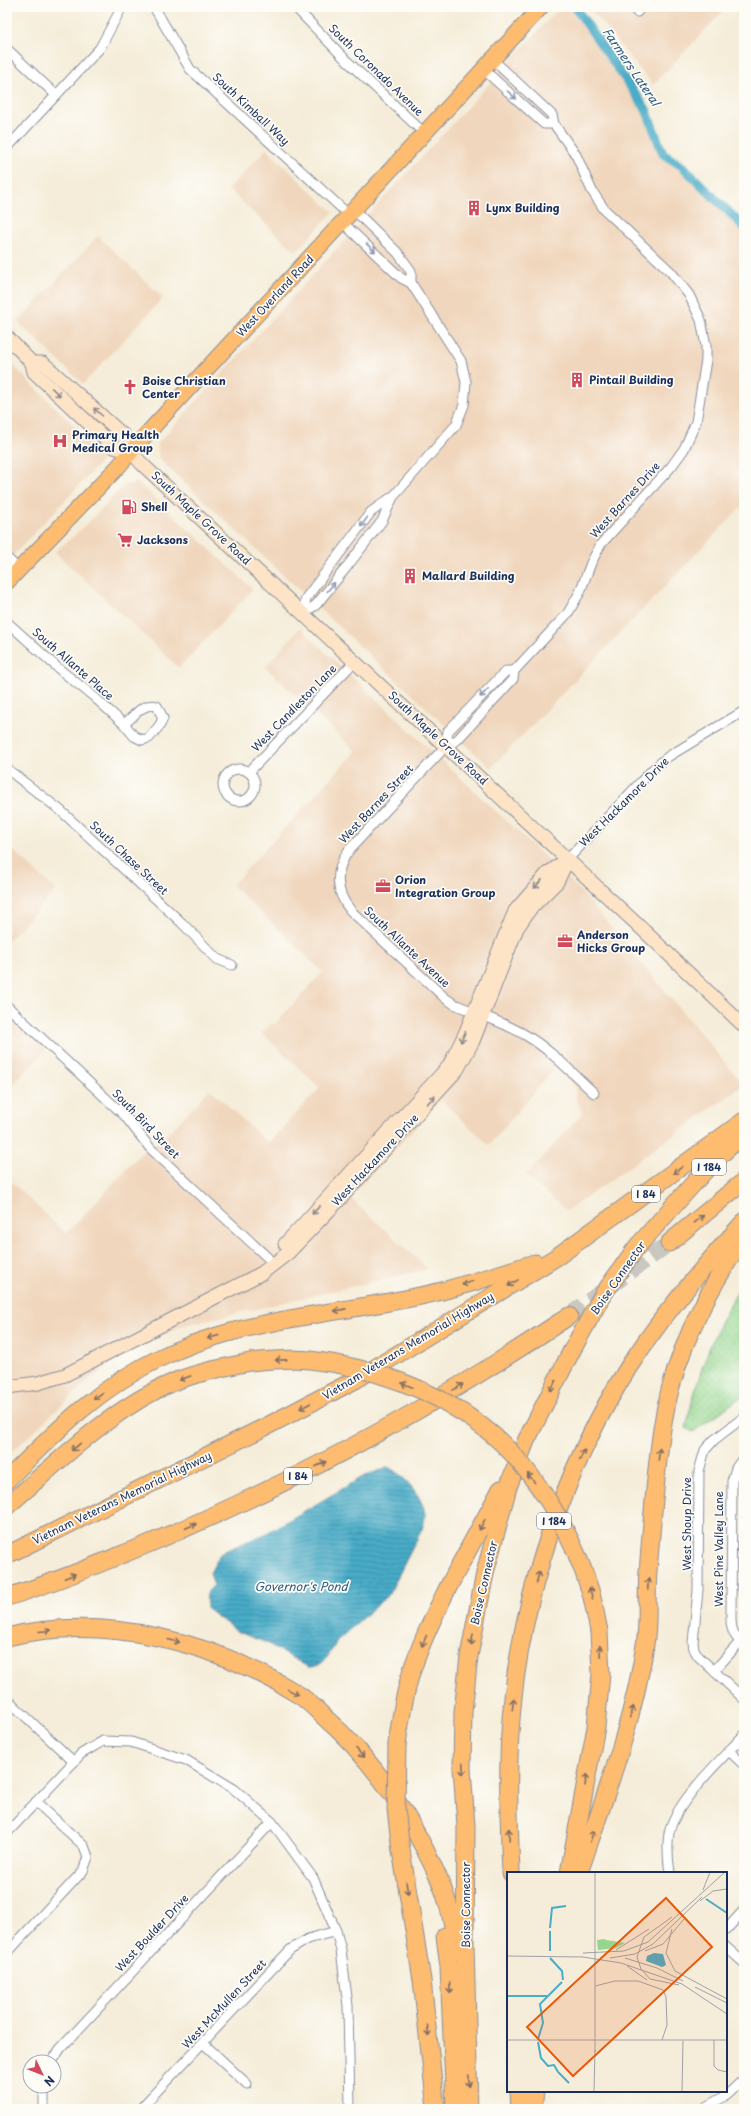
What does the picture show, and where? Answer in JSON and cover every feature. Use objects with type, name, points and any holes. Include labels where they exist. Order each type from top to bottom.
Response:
[{"type":"highway","name":"Vietnam Veterans Memorial Highway","points":[[7,1555],[267,1426],[357,1379],[558,1256],[744,1121]]},
{"type":"highway","name":"Boise Connector","points":[[469,2109],[465,1942],[466,1826],[462,1768],[463,1712],[469,1656],[485,1573],[508,1487],[526,1441],[571,1352],[602,1296],[636,1248],[711,1164],[744,1133]]},
{"type":"highway","points":[[668,1243],[744,1181]]},
{"type":"highway","name":"I 184","points":[[511,1872],[508,1810],[511,1719],[524,1632],[555,1519],[601,1414],[630,1365],[676,1301],[744,1222]]},
{"type":"highway","points":[[580,1872],[627,1731],[640,1680],[646,1642],[648,1575],[662,1427],[675,1370],[694,1323],[722,1268],[744,1236]]},
{"type":"highway","points":[[7,1480],[62,1424],[83,1406],[110,1387],[161,1357],[208,1338],[245,1329],[434,1293],[558,1256]]},
{"type":"highway","name":"I 84","points":[[7,1597],[41,1587],[190,1527],[342,1453],[490,1369],[569,1316]]},
{"type":"highway","points":[[7,1506],[120,1412],[176,1382],[209,1370],[250,1362],[310,1360],[356,1367],[419,1389],[451,1405],[484,1428],[511,1453],[535,1482],[560,1521],[590,1590],[599,1631],[601,1674],[596,1727],[569,1872]]},
{"type":"highway","points":[[436,2109],[422,1980],[401,1850],[396,1809],[397,1744],[403,1707],[414,1664],[432,1621],[526,1441]]},
{"type":"highway","points":[[7,1602],[41,1587]]},
{"type":"highway","points":[[7,1637],[21,1633],[83,1628],[141,1633],[196,1647],[249,1667],[300,1696],[344,1734],[382,1779],[440,1880],[453,1921],[459,1960],[468,2057]]},
{"type":"highway","points":[[412,1829],[433,1883],[443,1918],[449,1967],[454,2109]]},
{"type":"highway","points":[[519,2092],[520,2109]]},
{"type":"highway","points":[[533,2109],[535,2092]]},
{"type":"main road","name":"West Overland Road","points":[[7,582],[131,452],[348,216],[423,132],[541,7]]},
{"type":"street","points":[[7,148],[100,48],[122,7]]},
{"type":"street","name":"South Kimball Way","points":[[154,7],[190,69],[348,216],[398,253],[411,271],[411,284]]},
{"type":"street","name":"South Coronado Avenue","points":[[295,7],[347,61],[423,132]]},
{"type":"street","points":[[632,7],[637,12],[641,7]]},
{"type":"street","points":[[7,49],[56,95]]},
{"type":"street","points":[[487,64],[544,124],[554,124]]},
{"type":"street","name":"West Barnes Drive","points":[[446,746],[448,732],[506,671],[514,672],[568,613],[580,592],[591,563],[601,544],[671,467],[684,449],[696,422],[706,360],[704,333],[696,309],[689,295],[670,272],[604,209],[592,190],[576,155],[554,124],[552,115],[487,64]]},
{"type":"street","name":"South Kimball Way","points":[[348,216],[401,278],[411,284],[461,361],[466,382],[465,403],[456,425],[392,497]]},
{"type":"street","name":"South Maple Grove Road","points":[[9,343],[32,363],[34,372],[114,447],[131,452],[568,859],[744,1026]]},
{"type":"street","points":[[303,613],[316,605],[346,568],[382,521],[392,497]]},
{"type":"street","points":[[303,613],[306,598],[371,512],[392,497]]},
{"type":"street","points":[[7,558],[19,570]]},
{"type":"street","name":"South Allante Place","points":[[7,622],[59,669],[93,696],[124,724]]},
{"type":"street","name":"West Candleston Lane","points":[[249,772],[355,661]]},
{"type":"street","name":"West Hackamore Drive","points":[[180,1310],[262,1273],[288,1253],[339,1200],[450,1080],[465,1058],[478,1014],[515,911],[548,873],[568,859],[653,769],[668,756],[744,711]]},
{"type":"street","name":"West Barnes Street","points":[[338,886],[340,867],[346,854],[446,746]]},
{"type":"street","name":"South Chase Street","points":[[7,769],[60,810],[182,923],[217,960],[232,965]]},
{"type":"street","name":"South Allante Avenue","points":[[338,886],[345,904],[351,911],[445,998],[454,1004],[478,1014]]},
{"type":"street","name":"South Bird Street","points":[[7,1006],[125,1116],[150,1148],[268,1258]]},
{"type":"street","points":[[478,1014],[515,1029],[541,1045],[594,1093]]},
{"type":"street","name":"West Hackamore Drive","points":[[80,1362],[180,1310],[246,1273],[282,1247],[443,1073],[478,1014]]},
{"type":"street","points":[[7,1378],[36,1376],[80,1362]]},
{"type":"street","points":[[7,1387],[53,1379],[80,1362]]},
{"type":"street","name":"West Shoup Drive","points":[[714,1671],[694,1649],[698,1590],[699,1471],[705,1450],[714,1440],[744,1417]]},
{"type":"street","name":"West Pine Valley Lane","points":[[742,1644],[731,1628],[732,1481],[736,1468],[744,1457]]},
{"type":"street","points":[[742,1644],[714,1671],[744,1699]]},
{"type":"street","points":[[7,1699],[74,1762]]},
{"type":"street","points":[[670,1872],[667,1858],[670,1832],[680,1806],[744,1735]]},
{"type":"street","points":[[7,1833],[81,1754],[104,1741],[131,1742],[186,1760],[234,1789],[272,1822],[313,1878],[336,1931],[341,1950],[348,2006],[350,2109]]},
{"type":"street","points":[[729,1751],[744,1765]]},
{"type":"street","points":[[7,1952],[83,1871],[88,1857],[84,1846],[36,1802]]},
{"type":"street","name":"West Boulder Drive","points":[[57,2054],[272,1822]]},
{"type":"street","points":[[727,1929],[744,1910]]},
{"type":"street","name":"West McMullen Street","points":[[140,2109],[290,1950],[308,1939],[336,1931]]},
{"type":"street","points":[[727,1948],[744,1963]]},
{"type":"street","points":[[203,2043],[247,2084]]},
{"type":"street","points":[[702,2109],[727,2095],[744,2079]]},
{"type":"street","points":[[44,2094],[44,2109]]},
{"type":"shaded area","points":[[560,7],[569,7],[644,111],[660,154],[681,168],[744,230],[744,504],[491,768],[159,459],[157,444]]},
{"type":"shaded area","points":[[589,7],[727,7],[653,85]]},
{"type":"shaded area","points":[[266,149],[333,212],[296,252],[228,189]]},
{"type":"shaded area","points":[[98,236],[163,298],[83,384],[18,322]]},
{"type":"shaded area","points":[[7,360],[97,448],[102,461],[7,562]]},
{"type":"shaded area","points":[[137,482],[253,589],[179,668],[55,552],[88,523],[125,485]]},
{"type":"shaded area","points":[[300,628],[576,886],[744,1085],[567,1211],[526,1176],[583,1113],[576,1099],[575,1086],[555,1068],[489,1145],[441,1100],[349,1197],[428,1269],[181,1326],[121,1357],[89,1380],[7,1456],[7,1178],[66,1234],[143,1151],[163,1139],[210,1089],[268,1143],[320,1088],[262,1033],[272,1023],[274,1025],[323,972],[232,885],[356,751],[265,667]]},
{"type":"shaded area","points":[[7,845],[56,890],[7,942]]},
{"type":"shaded area","points":[[7,1013],[46,1049],[7,1091]]},
{"type":"green space","points":[[744,1282],[744,1395],[693,1432],[686,1428],[695,1389],[701,1371],[715,1334],[733,1299]]},
{"type":"water","name":"Governor's Pond","points":[[387,1467],[400,1475],[412,1487],[421,1502],[425,1516],[422,1529],[389,1594],[339,1639],[327,1658],[319,1665],[308,1667],[267,1643],[238,1632],[207,1609],[207,1593],[214,1586],[210,1573],[220,1554],[265,1534],[361,1478]]},
{"type":"waterway","name":"Farmers Lateral","points":[[575,7],[646,109],[663,154],[682,166],[744,227]]},
{"type":"tunnel","points":[[569,1316],[669,1243]]},
{"type":"place","name":"Lynx Building","points":[[474,208]]},
{"type":"place","name":"Pintail Building","points":[[577,380]]},
{"type":"place","name":"Boise Christian Center","points":[[130,387]]},
{"type":"place","name":"Primary Health Medical Group","points":[[60,441]]},
{"type":"place","name":"Shell","points":[[129,507]]},
{"type":"place","name":"Jacksons","points":[[125,540]]},
{"type":"place","name":"Mallard Building","points":[[410,576]]},
{"type":"place","name":"Orion Integration Group","points":[[383,886]]},
{"type":"place","name":"Anderson Hicks Group","points":[[565,941]]}]
